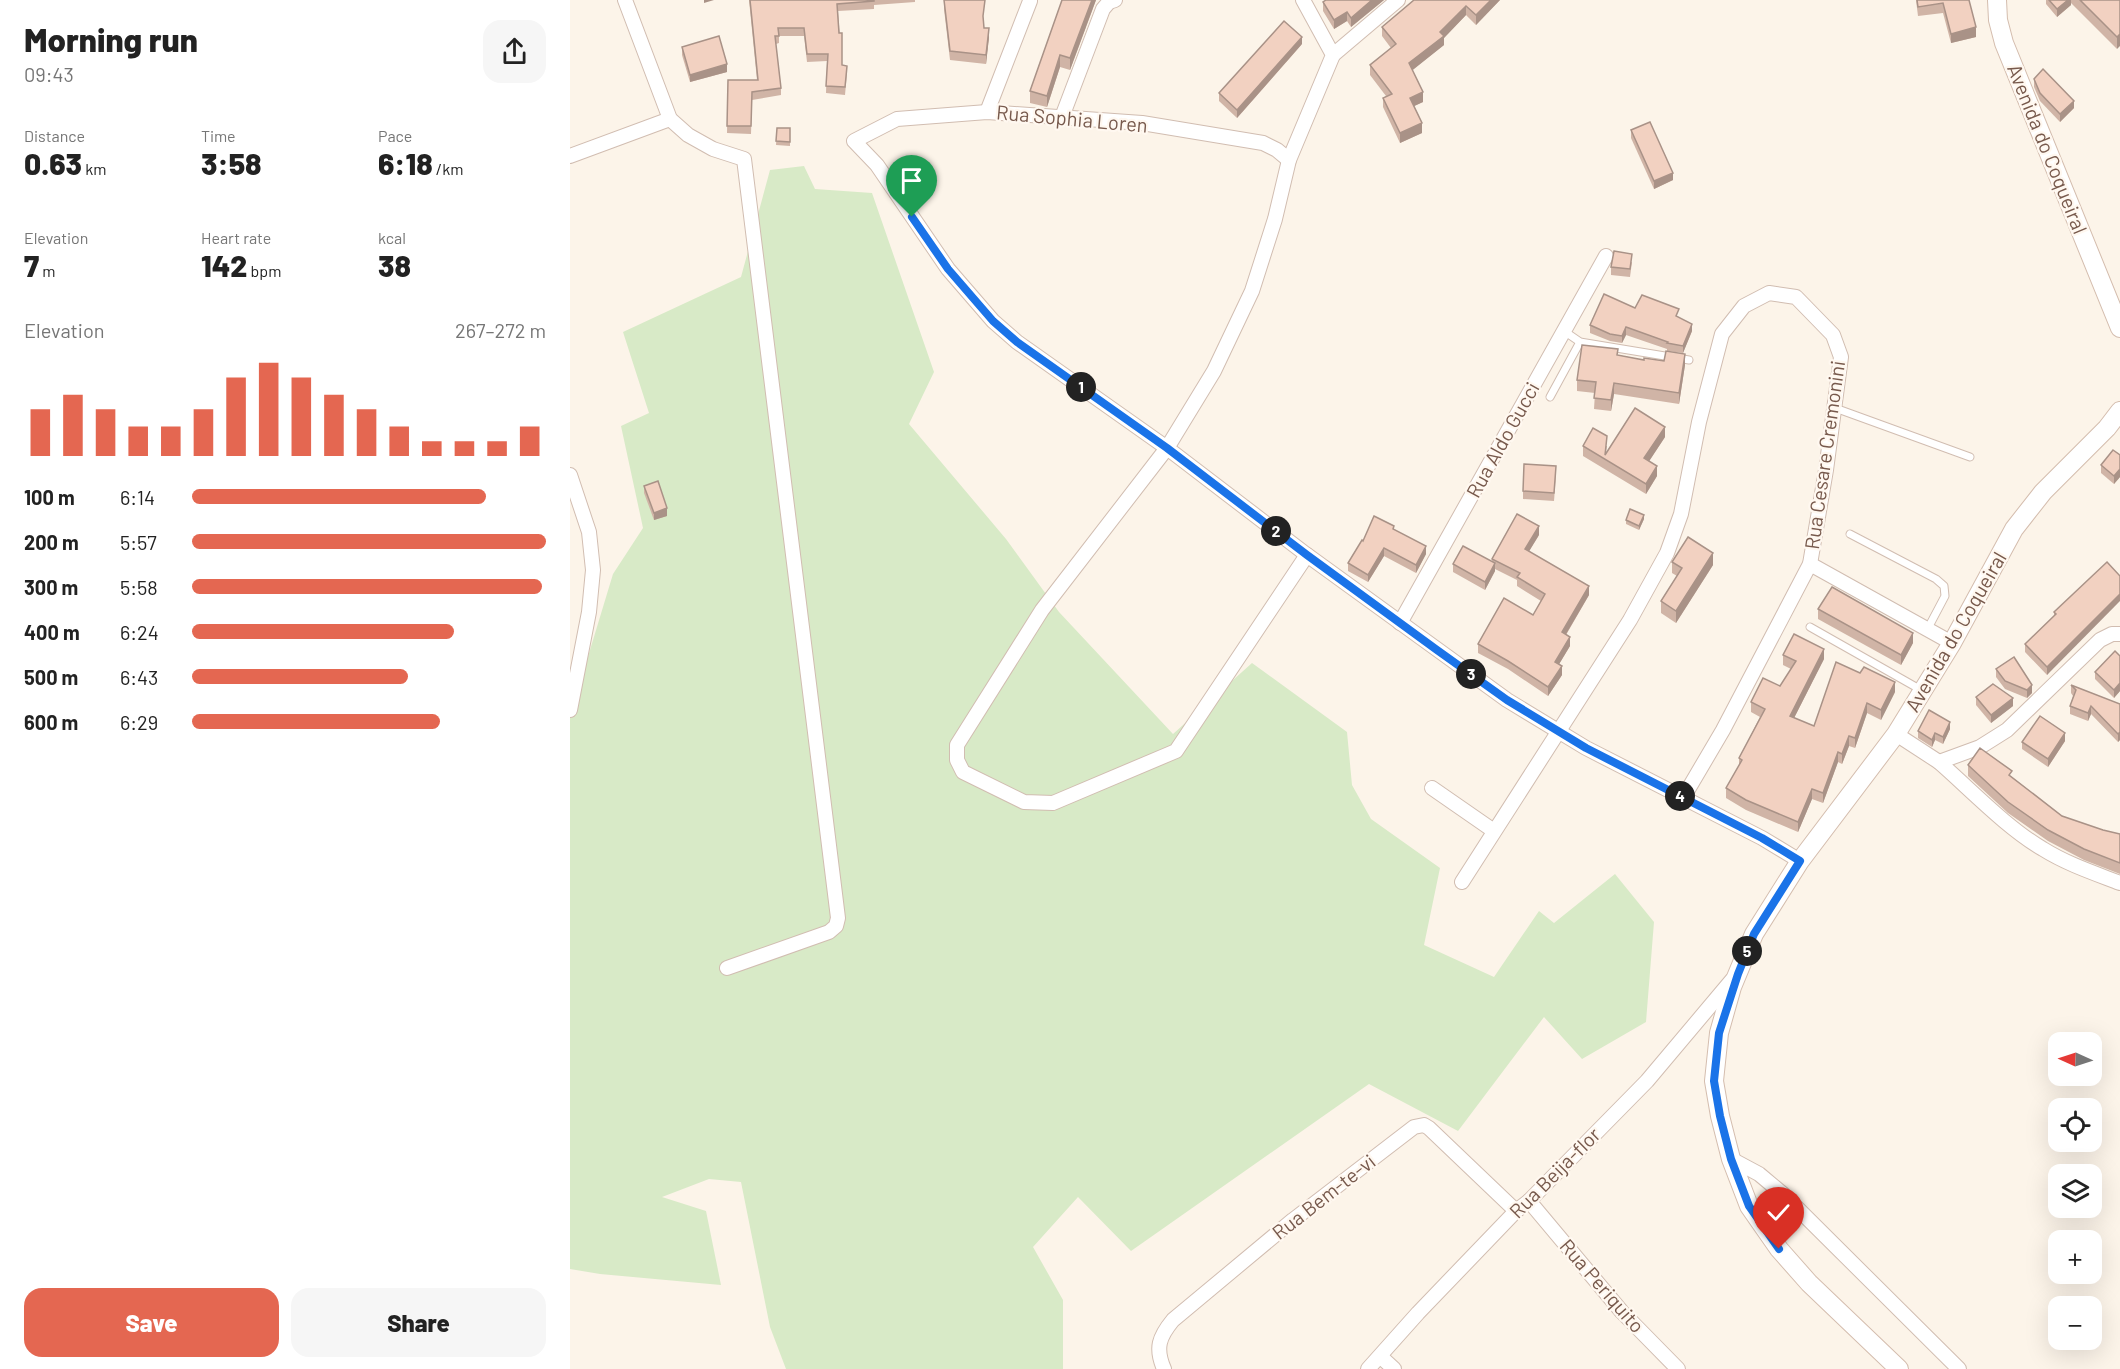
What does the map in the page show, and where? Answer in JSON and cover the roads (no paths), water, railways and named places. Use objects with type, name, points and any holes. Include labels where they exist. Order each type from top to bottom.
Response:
[{"type":"main road","name":"Avenida do Coqueiral","points":[[1997,0],[1998,20],[2004,43],[2120,328]]},
{"type":"main road","name":"Avenida do Coqueiral","points":[[1899,1369],[1809,1283],[1779,1249],[1749,1206],[1731,1159],[1720,1116],[1714,1081],[1719,1033],[1754,934],[1800,861],[1896,734],[1952,643],[2014,529],[2043,492],[2118,417]]},
{"type":"street","points":[[625,0],[670,119],[688,135],[713,149],[744,159],[838,918],[836,926],[829,932],[727,968]]},
{"type":"street","points":[[1062,117],[1103,9],[1114,0]]},
{"type":"street","points":[[1303,0],[1333,55]]},
{"type":"street","points":[[1307,555],[1176,751],[1053,803],[1024,802],[963,771],[957,760],[957,745],[1042,610],[1167,448],[1214,371],[1252,291],[1275,219],[1289,160],[1333,55],[1398,0]]},
{"type":"street","points":[[987,112],[1030,1]]},
{"type":"street","name":"Rua Sophia Loren","points":[[1167,448],[1017,342],[993,321],[948,269],[877,165],[854,141],[897,118],[987,112],[1142,123],[1263,143],[1277,150],[1289,160]]},
{"type":"street","points":[[570,156],[670,119]]},
{"type":"street","name":"Rua Aldo Gucci","points":[[1400,623],[1606,256]]},
{"type":"street","name":"Rua Cesare Cremonini","points":[[1462,882],[1630,620],[1667,553],[1681,514],[1699,422],[1722,334],[1744,306],[1769,293],[1796,297],[1833,335],[1841,357],[1826,470],[1810,564],[1724,730],[1683,798]]},
{"type":"street","points":[[1167,448],[1307,555],[1507,700],[1586,748],[1762,838],[1800,861]]},
{"type":"street","points":[[570,475],[589,532],[593,570],[589,612],[570,710]]},
{"type":"street","points":[[1810,564],[1952,643]]},
{"type":"street","points":[[1939,762],[1980,747],[2007,730],[2100,640],[2112,634],[2120,634]]},
{"type":"street","points":[[1896,734],[1939,762],[2042,849],[2120,884]]},
{"type":"street","points":[[1432,788],[1494,831]]},
{"type":"street","name":"Rua Beija-flor","points":[[1368,1369],[1516,1211],[1529,1201],[1647,1081],[1738,974]]},
{"type":"street","name":"Rua Bem-te-vi","points":[[1164,1369],[1158,1350],[1163,1333],[1173,1320],[1293,1220],[1414,1127],[1419,1125],[1429,1128],[1516,1211]]},
{"type":"street","points":[[1731,1159],[1759,1174],[1784,1195],[1959,1369]]},
{"type":"street","name":"Rua Periquito","points":[[1529,1201],[1622,1312],[1678,1369]]},
{"type":"street","points":[[1381,1357],[1394,1369]]},
{"type":"lane","points":[[1564,331],[1580,342],[1689,360]]},
{"type":"lane","points":[[1550,397],[1580,342]]},
{"type":"lane","points":[[1834,408],[1970,457]]},
{"type":"lane","points":[[1850,534],[1936,579],[1944,586],[1945,596],[1927,630]]},
{"type":"lane","points":[[1810,627],[1923,691]]}]
